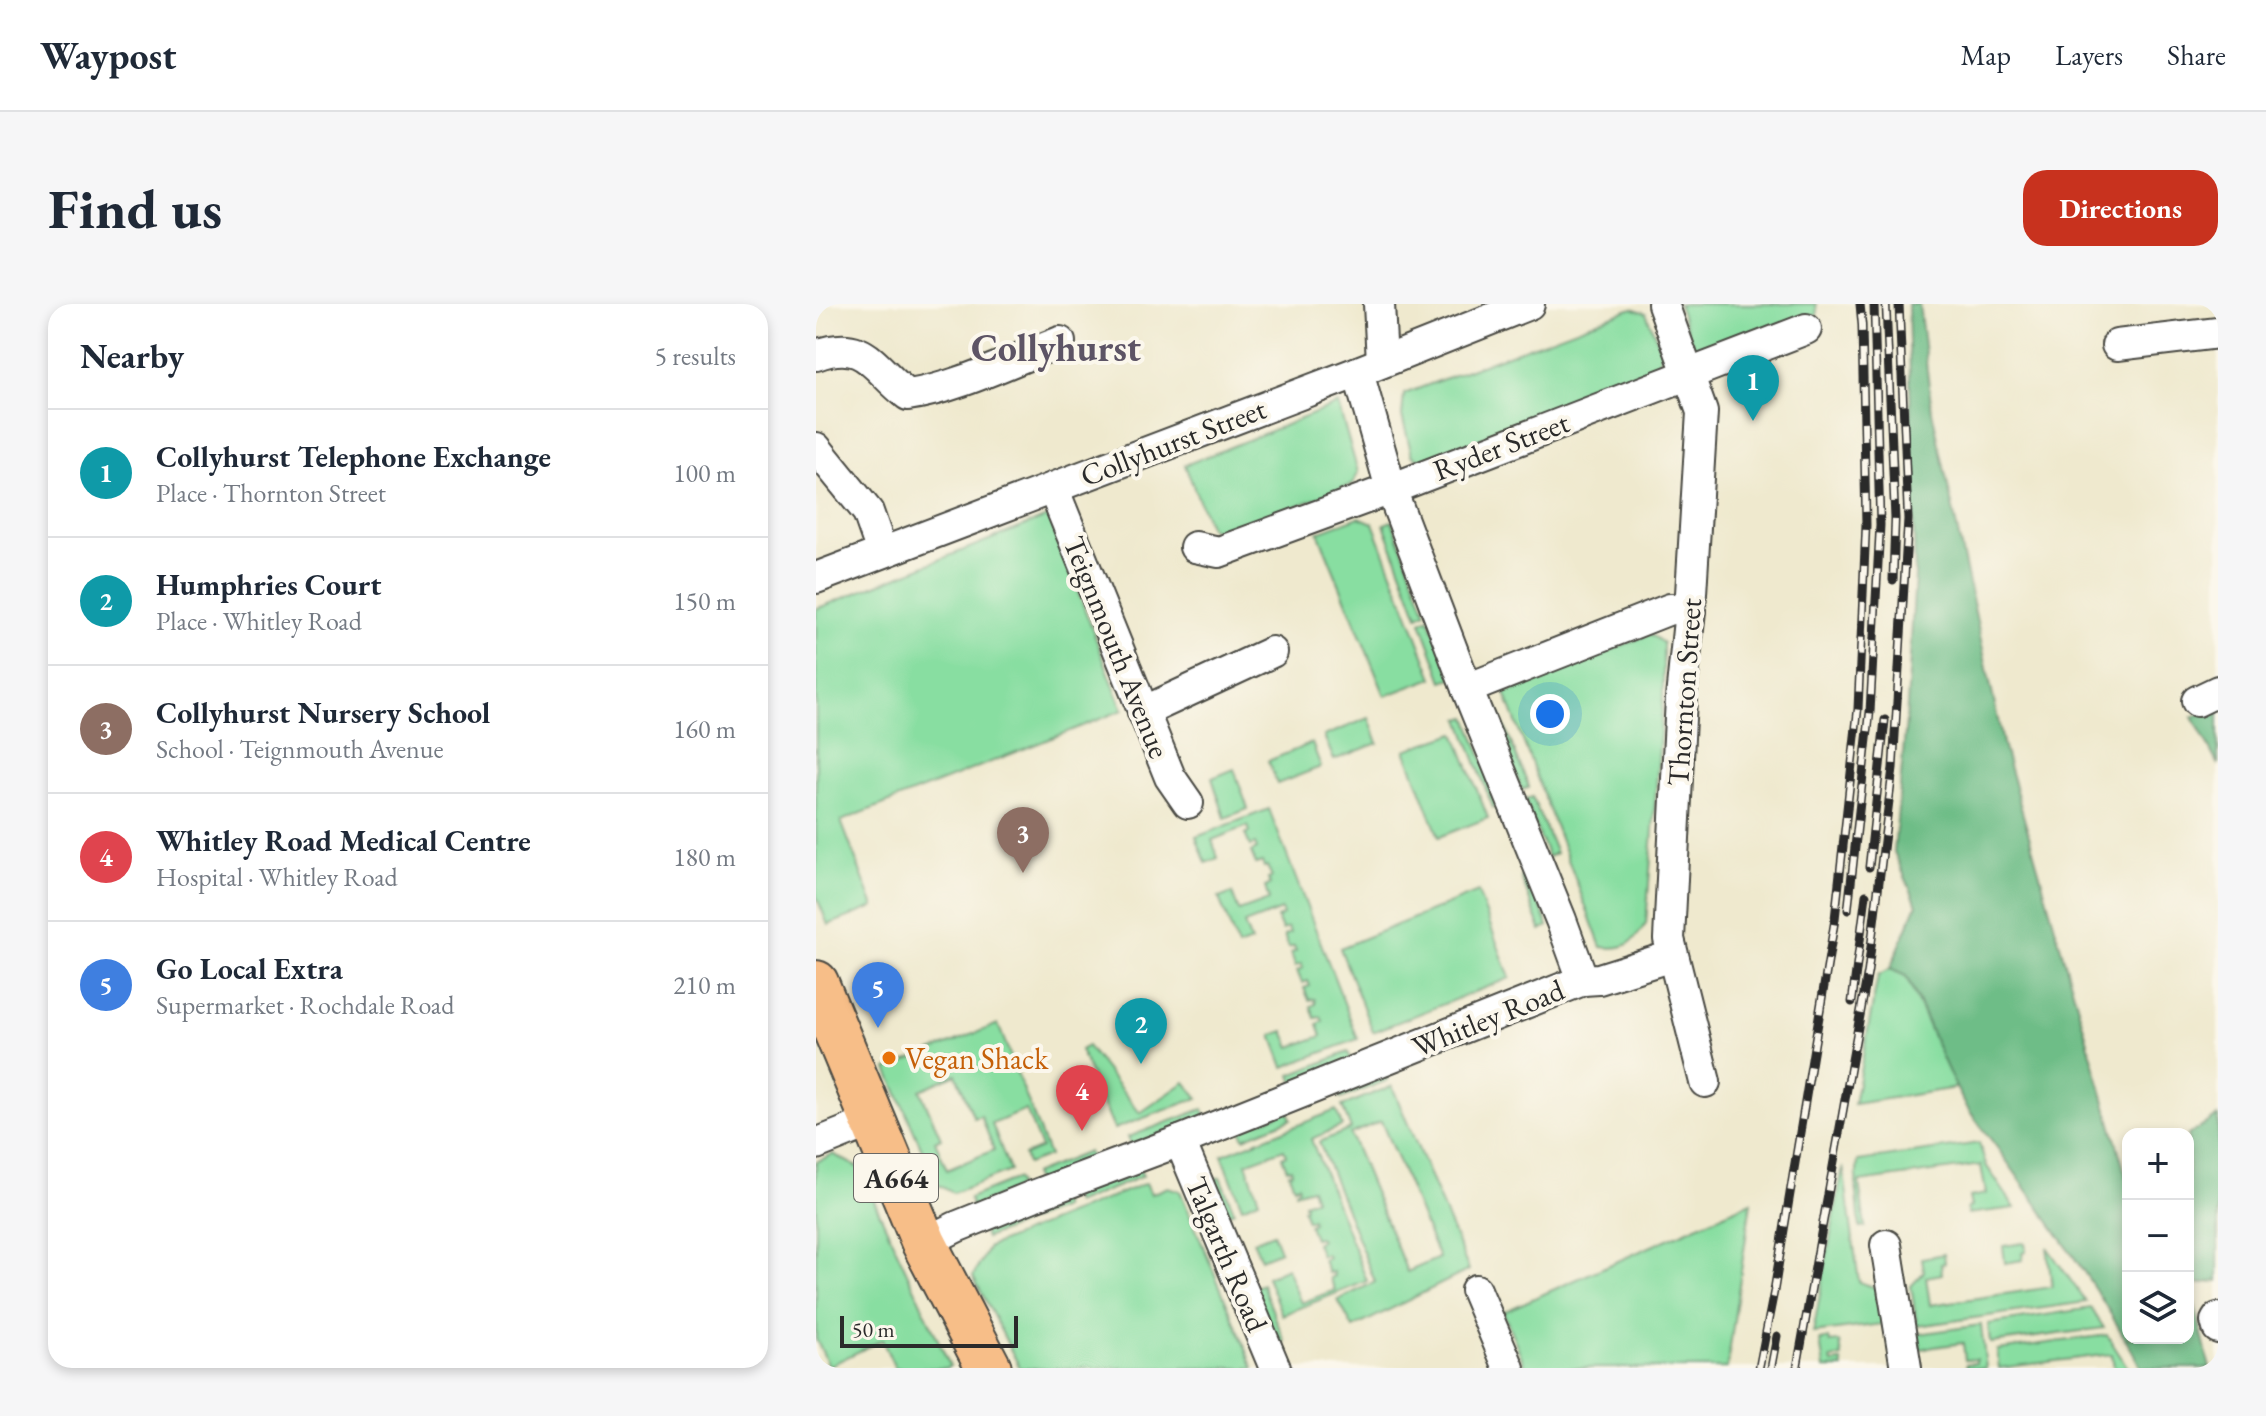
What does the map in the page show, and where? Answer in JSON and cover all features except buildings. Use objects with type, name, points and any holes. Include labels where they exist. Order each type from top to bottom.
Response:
[{"type":"highway","name":"A664","points":[[816,983],[924,1243],[989,1368]]},
{"type":"street","name":"Whitley Road","points":[[924,1243],[994,1211],[1180,1141],[1583,980],[1391,489],[1370,367],[1379,304]]},
{"type":"street","name":"Collyhurst Street","points":[[816,578],[1529,304]]},
{"type":"street","name":"Thornton Street","points":[[1663,304],[1702,412],[1690,610],[1680,713],[1669,939],[1705,1082]]},
{"type":"street","name":"Ryder Street","points":[[1195,547],[1219,552],[1806,329]]},
{"type":"street","points":[[2117,345],[2218,333]]},
{"type":"street","points":[[816,355],[842,349],[857,352],[883,370],[895,386],[908,395],[976,375],[1060,342]]},
{"type":"street","points":[[816,448],[868,512],[882,552]]},
{"type":"street","name":"Teignmouth Avenue","points":[[1053,488],[1170,777],[1188,803]]},
{"type":"street","points":[[1467,689],[1670,609],[1690,610]]},
{"type":"street","points":[[1143,712],[1272,652]]},
{"type":"street","points":[[1583,980],[1599,979],[1672,956]]},
{"type":"street","points":[[816,1144],[873,1121]]},
{"type":"street","name":"Talgarth Road","points":[[1180,1141],[1275,1368]]},
{"type":"street","points":[[1886,1245],[1906,1368]]},
{"type":"street","points":[[1476,1290],[1509,1368]]},
{"type":"street","points":[[2218,1318],[2218,1328]]},
{"type":"green space","points":[[1678,304],[1816,304],[1817,315],[1707,352],[1697,351],[1693,346]]},
{"type":"green space","points":[[1908,304],[1919,304],[1932,411],[2004,748],[2122,1162],[2122,1334],[2075,1258],[1965,1104],[1906,976],[1890,969],[1917,904],[1894,852],[1915,576]]},
{"type":"green space","points":[[1632,308],[1646,313],[1662,352],[1656,368],[1424,462],[1412,455],[1402,416],[1404,394]]},
{"type":"green space","points":[[1338,404],[1358,472],[1353,484],[1226,534],[1210,528],[1185,465]]},
{"type":"green space","points":[[1049,516],[1123,710],[841,821],[874,907],[828,925],[816,895],[816,609]]},
{"type":"green space","points":[[1359,517],[1373,523],[1433,678],[1385,696],[1318,532]]},
{"type":"green space","points":[[1392,521],[1426,612],[1418,616],[1384,524]]},
{"type":"green space","points":[[1429,618],[1452,678],[1443,681],[1421,622]]},
{"type":"green space","points":[[1650,634],[1663,643],[1663,695],[1646,924],[1628,944],[1601,947],[1505,693]]},
{"type":"green space","points":[[1497,708],[1529,787],[1522,790],[1490,710]]},
{"type":"green space","points":[[2218,708],[2218,765],[2193,717]]},
{"type":"green space","points":[[1467,717],[1500,805],[1493,808],[1460,719]]},
{"type":"green space","points":[[1369,718],[1378,743],[1334,760],[1324,736]]},
{"type":"green space","points":[[1455,733],[1488,818],[1439,837],[1405,750]]},
{"type":"green space","points":[[1312,743],[1321,767],[1277,784],[1268,761]]},
{"type":"green space","points":[[1234,769],[1248,809],[1225,818],[1212,778]]},
{"type":"green space","points":[[1532,797],[1556,853],[1548,857],[1525,800]]},
{"type":"green space","points":[[1269,809],[1358,1039],[1284,1067],[1272,1035],[1284,1031],[1291,1047],[1322,1036],[1318,1024],[1323,1021],[1321,1017],[1315,1018],[1311,1006],[1316,1004],[1315,999],[1309,1000],[1304,988],[1310,986],[1308,981],[1302,983],[1297,971],[1303,968],[1301,964],[1295,966],[1291,953],[1296,951],[1294,946],[1289,948],[1284,936],[1290,933],[1288,928],[1282,930],[1277,918],[1283,915],[1281,910],[1244,924],[1251,942],[1238,947],[1219,898],[1232,893],[1239,911],[1269,900],[1265,887],[1270,885],[1268,879],[1272,878],[1267,866],[1264,867],[1262,862],[1256,864],[1251,852],[1257,849],[1255,844],[1250,846],[1245,834],[1250,832],[1248,826],[1212,840],[1218,858],[1206,863],[1196,837]]},
{"type":"green space","points":[[1528,874],[1548,926],[1541,930],[1521,877]]},
{"type":"green space","points":[[1478,892],[1510,978],[1373,1032],[1340,948]]},
{"type":"green space","points":[[1890,969],[1906,976],[1956,1088],[1854,1104],[1878,976]]},
{"type":"green space","points":[[998,1024],[1049,1156],[1027,1164],[1024,1155],[1041,1148],[1026,1110],[992,1124],[1010,1171],[953,1193],[937,1184],[887,1069]],"holes":[[[956,1074],[974,1118],[981,1116],[994,1150],[947,1170],[935,1141],[941,1138],[920,1090]]]},
{"type":"green space","points":[[1087,1046],[1140,1113],[1185,1082],[1198,1098],[1114,1129],[1080,1050]]},
{"type":"green space","points":[[1348,1052],[1351,1060],[1294,1083],[1291,1075]]},
{"type":"green space","points":[[1384,1072],[1388,1080],[1341,1099],[1338,1091]]},
{"type":"green space","points":[[1392,1086],[1469,1270],[1353,1328],[1338,1300],[1375,1282],[1319,1142],[1351,1129],[1342,1106]],"holes":[[[1381,1121],[1439,1258],[1407,1272],[1350,1134]]]},
{"type":"green space","points":[[1203,1109],[1206,1117],[1131,1145],[1128,1137]]},
{"type":"green space","points":[[1336,1110],[1342,1126],[1311,1139],[1367,1281],[1282,1315],[1267,1277],[1287,1268],[1301,1303],[1335,1290],[1330,1278],[1334,1276],[1333,1272],[1328,1273],[1323,1260],[1328,1258],[1326,1254],[1321,1256],[1316,1243],[1321,1240],[1314,1238],[1309,1225],[1313,1223],[1312,1219],[1307,1221],[1303,1209],[1304,1203],[1315,1199],[1311,1188],[1295,1193],[1299,1188],[1298,1185],[1294,1187],[1289,1173],[1292,1172],[1291,1168],[1287,1169],[1282,1157],[1286,1155],[1284,1149],[1246,1163],[1259,1200],[1242,1207],[1222,1155]]},
{"type":"green space","points":[[1288,1111],[1291,1119],[1244,1138],[1240,1129]]},
{"type":"green space","points":[[2218,1116],[2218,1281],[2194,1284],[2194,1131]]},
{"type":"green space","points":[[1979,1143],[1986,1165],[2015,1208],[1968,1214],[1967,1208],[1971,1207],[1969,1197],[1986,1194],[1981,1165],[1859,1182],[1865,1227],[1860,1228],[1856,1183],[1858,1161]]},
{"type":"green space","points":[[1088,1152],[1092,1161],[1039,1181],[1035,1179],[1033,1174]]},
{"type":"green space","points":[[833,1154],[859,1168],[950,1366],[895,1368],[882,1340],[829,1366],[816,1339],[816,1162]]},
{"type":"green space","points":[[1843,1167],[1859,1282],[1877,1288],[1883,1324],[1813,1333]]},
{"type":"green space","points":[[1139,1168],[1143,1176],[1075,1204],[1072,1195]]},
{"type":"green space","points":[[1220,1177],[1234,1211],[1226,1215],[1213,1180]]},
{"type":"green space","points":[[1016,1179],[1018,1185],[1014,1189],[972,1207],[969,1198]]},
{"type":"green space","points":[[1146,1183],[1151,1194],[1168,1187],[1180,1191],[1254,1368],[1020,1368],[973,1276],[989,1247]]},
{"type":"green space","points":[[1061,1200],[1063,1208],[986,1238],[983,1229]]},
{"type":"green space","points":[[1751,1202],[1727,1368],[1526,1368],[1503,1312]]},
{"type":"green space","points":[[1273,1233],[1280,1251],[1261,1259],[1253,1241]]},
{"type":"green space","points":[[2025,1243],[2023,1260],[2005,1263],[2003,1246]]},
{"type":"green space","points":[[2047,1247],[2086,1302],[1917,1326],[1911,1286],[1924,1272],[1922,1258],[1944,1254],[1942,1274],[1926,1277],[1930,1305],[2052,1287]]},
{"type":"green space","points":[[1262,1284],[1285,1342],[1277,1346],[1255,1287]]},
{"type":"green space","points":[[2194,1302],[2210,1368],[2141,1368],[2128,1344],[2194,1344]]},
{"type":"green space","points":[[2091,1308],[2104,1328],[1990,1343],[1988,1324]]},
{"type":"green space","points":[[1981,1325],[1986,1368],[1967,1368],[1966,1364],[1976,1363],[1976,1359],[1965,1360],[1963,1343],[1920,1349],[1918,1334]]},
{"type":"green space","points":[[2107,1335],[2128,1368],[2114,1368],[2112,1354],[1999,1368],[1997,1350]]},
{"type":"green space","points":[[1829,1339],[1830,1343],[1840,1342],[1842,1357],[1831,1359],[1832,1363],[1842,1362],[1843,1368],[1824,1368],[1820,1340]]},
{"type":"railway","points":[[1759,1368],[1835,919],[1858,709],[1866,525],[1860,304]]},
{"type":"railway","points":[[1848,910],[1870,712],[1880,525],[1874,304]]},
{"type":"railway","points":[[1886,304],[1895,519],[1893,580]]},
{"type":"railway","points":[[1797,1368],[1868,971],[1893,768],[1908,519],[1899,304]]},
{"type":"railway","points":[[1869,867],[1885,720]]},
{"type":"railway","points":[[1852,1002],[1866,895]]},
{"type":"railway","points":[[1771,1368],[1777,1336]]},
{"type":"place","name":"Collyhurst Telephone Exchange","points":[[1753,421]]},
{"type":"place","name":"Collyhurst Nursery School","points":[[1023,873]]},
{"type":"place","name":"Go Local Extra","points":[[878,1028]]},
{"type":"place","name":"Vegan Shack","points":[[889,1058]]},
{"type":"place","name":"Humphries Court","points":[[1141,1064]]},
{"type":"place","name":"Whitley Road Medical Centre","points":[[1082,1131]]},
{"type":"district","name":"Collyhurst","points":[[1056,347]]}]
